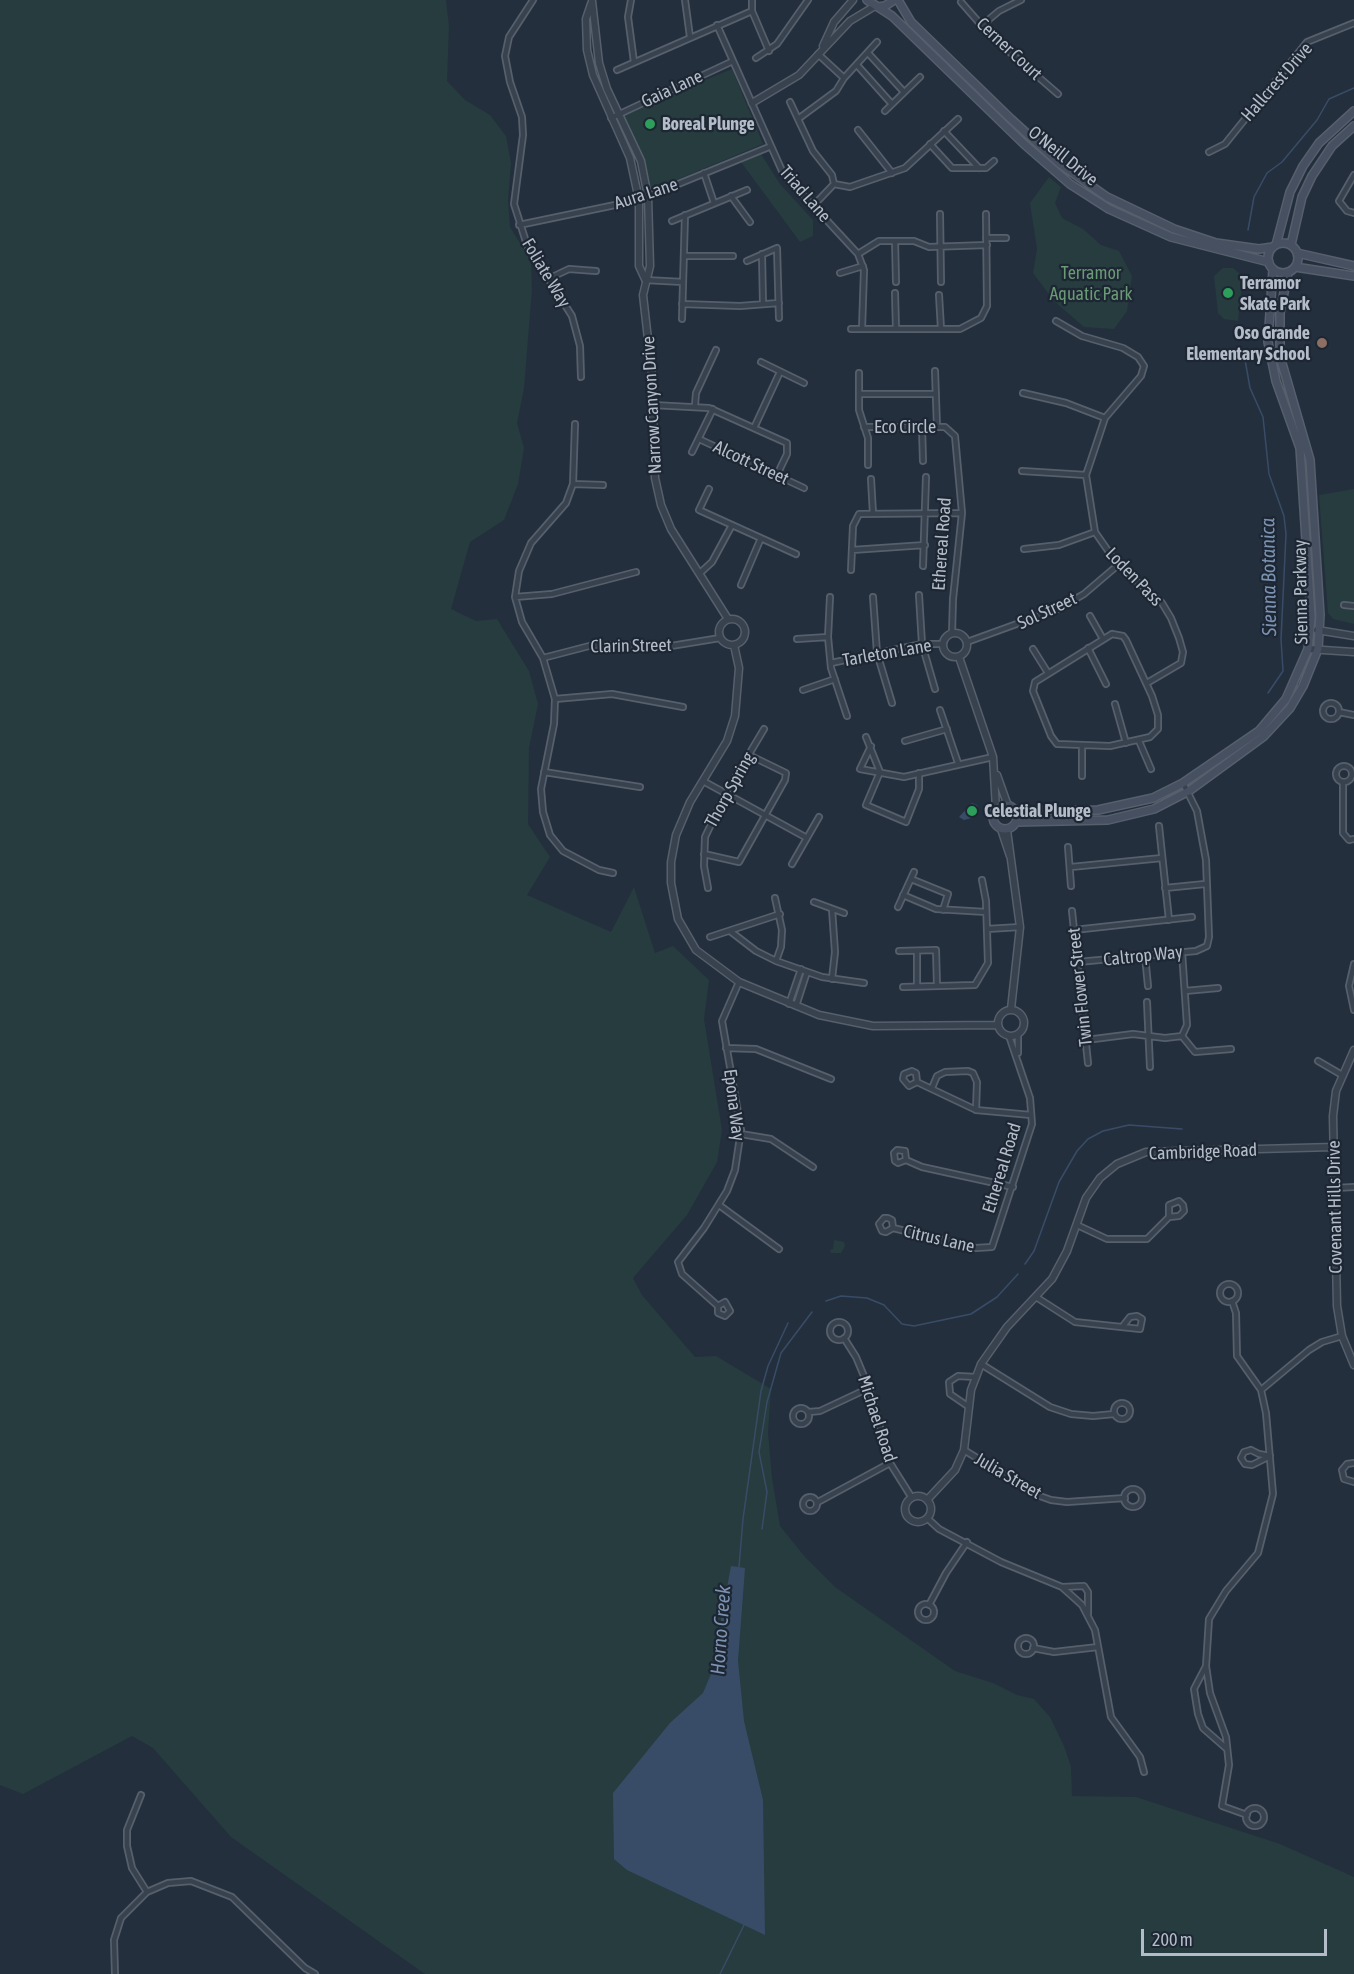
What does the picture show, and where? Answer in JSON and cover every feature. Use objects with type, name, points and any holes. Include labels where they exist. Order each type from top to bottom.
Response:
[{"type":"main road","name":"O'Neill Drive","points":[[867,0],[892,16],[1023,144],[1070,184],[1109,209],[1171,237],[1271,266],[1280,273],[1288,272]]},
{"type":"main road","name":"O'Neill Drive","points":[[876,6],[885,6],[896,0],[911,22],[1011,119],[1060,164],[1098,192],[1141,215],[1216,243],[1245,248],[1291,245]]},
{"type":"main road","points":[[1271,266],[1269,254],[1274,246],[1290,192],[1303,166],[1324,137],[1354,111]]},
{"type":"main road","points":[[1354,126],[1332,146],[1312,176],[1302,197],[1291,245],[1297,253],[1354,266]]},
{"type":"main road","points":[[1295,267],[1297,253]]},
{"type":"main road","name":"Sienna Parkway","points":[[1015,811],[1098,810],[1129,805],[1183,783],[1259,730],[1286,699],[1308,649],[1310,629],[1300,448],[1276,381],[1268,342],[1271,266]]},
{"type":"main road","points":[[1288,272],[1295,267],[1354,276]]},
{"type":"main road","name":"Sienna Parkway","points":[[1016,822],[1108,820],[1154,809],[1189,791],[1240,755],[1278,722],[1303,686],[1318,649],[1319,631],[1310,460],[1281,360],[1281,306],[1288,272]]},
{"type":"main road","points":[[1008,806],[1015,811],[1016,822],[1004,830],[993,821],[996,809],[1008,806]]},
{"type":"street","name":"Foliate Way","points":[[533,0],[509,37],[505,56],[510,82],[522,117],[523,135],[514,204],[527,245],[572,316],[580,346],[581,377]]},
{"type":"street","points":[[631,0],[628,17],[634,62]]},
{"type":"street","points":[[685,0],[690,37]]},
{"type":"street","points":[[752,0],[752,11],[769,51]]},
{"type":"street","points":[[756,58],[769,51],[808,0]]},
{"type":"street","points":[[820,52],[834,22],[853,0]]},
{"type":"street","points":[[981,26],[999,11],[1021,0]]},
{"type":"street","name":"Narrow Canyon Drive","points":[[592,1],[599,63],[640,161],[648,196],[650,266],[643,295],[650,343],[652,444],[661,505],[671,529],[728,619],[741,622],[745,629],[744,638],[734,645],[739,668],[735,716],[727,741],[703,781],[676,835],[671,862],[671,883],[678,919],[696,950],[739,982],[819,1015],[873,1026],[998,1025]]},
{"type":"street","name":"Narrow Canyon Drive","points":[[592,1],[586,19],[586,50],[593,75],[630,158],[639,200],[639,266],[645,280]]},
{"type":"street","name":"Cerner Court","points":[[961,2],[981,26],[1058,94]]},
{"type":"street","points":[[752,103],[799,75],[850,21],[876,6]]},
{"type":"street","points":[[618,70],[752,11]]},
{"type":"street","name":"Hallcrest Drive","points":[[1209,152],[1225,144],[1306,42],[1354,23]]},
{"type":"street","name":"Triad Lane","points":[[717,25],[769,147],[783,173],[858,254],[863,266],[862,328]]},
{"type":"street","points":[[798,119],[836,91],[844,78],[877,42]]},
{"type":"street","points":[[820,52],[844,78]]},
{"type":"street","points":[[868,53],[904,92]]},
{"type":"street","name":"Gaia Lane","points":[[611,118],[733,61]]},
{"type":"street","points":[[857,65],[891,103]]},
{"type":"street","points":[[885,111],[920,78]]},
{"type":"street","points":[[790,102],[813,151],[832,175],[834,184]]},
{"type":"street","points":[[834,184],[850,187],[905,168],[958,119]]},
{"type":"street","points":[[858,130],[892,173]]},
{"type":"street","points":[[945,131],[979,168]]},
{"type":"street","points":[[930,144],[952,168],[986,168],[994,161]]},
{"type":"street","name":"Aura Lane","points":[[519,225],[639,200],[769,147]]},
{"type":"street","points":[[704,173],[714,203]]},
{"type":"street","points":[[1354,175],[1339,201],[1347,211],[1354,213]]},
{"type":"street","points":[[813,206],[834,184]]},
{"type":"street","points":[[672,221],[747,190]]},
{"type":"street","points":[[731,196],[750,222]]},
{"type":"street","points":[[940,214],[941,282]]},
{"type":"street","points":[[851,328],[960,329],[981,318],[987,306],[986,214]]},
{"type":"street","points":[[682,319],[685,215]]},
{"type":"street","points":[[986,238],[1006,238]]},
{"type":"street","points":[[858,254],[879,241],[914,241],[929,247],[987,245]]},
{"type":"street","points":[[895,241],[896,282]]},
{"type":"street","points":[[747,261],[777,248],[778,318]]},
{"type":"street","points":[[762,254],[763,304]]},
{"type":"street","points":[[685,256],[733,256]]},
{"type":"street","points":[[840,273],[863,266]]},
{"type":"street","points":[[548,279],[569,269],[596,271]]},
{"type":"street","points":[[645,280],[683,282]]},
{"type":"street","points":[[895,293],[896,329]]},
{"type":"street","points":[[939,295],[941,329]]},
{"type":"street","points":[[682,304],[779,303]]},
{"type":"street","points":[[1023,393],[1066,403],[1105,418],[1141,376],[1143,362],[1123,348],[1082,336],[1056,321]]},
{"type":"street","points":[[695,405],[696,393],[716,350]]},
{"type":"street","points":[[761,362],[804,383]]},
{"type":"street","points":[[935,371],[937,427]]},
{"type":"street","points":[[754,428],[780,372]]},
{"type":"street","points":[[859,373],[859,410],[868,438],[868,465]]},
{"type":"street","points":[[860,394],[936,394]]},
{"type":"street","points":[[653,405],[695,405],[712,409],[787,443],[787,454],[777,475]]},
{"type":"street","points":[[692,452],[712,409]]},
{"type":"street","name":"Loden Pass","points":[[1105,418],[1086,474],[1095,532],[1118,565],[1162,603],[1171,618],[1183,652],[1181,663],[1147,683]]},
{"type":"street","points":[[574,424],[573,484],[566,503],[531,543],[519,571],[515,597],[522,622],[543,658],[555,699],[554,724],[541,789],[543,812],[550,835],[563,851],[599,870],[613,873]]},
{"type":"street","name":"Eco Circle","points":[[864,427],[945,427]]},
{"type":"street","points":[[922,427],[923,462]]},
{"type":"street","name":"Ethereal Road","points":[[945,427],[955,436],[963,513],[953,599],[952,633]]},
{"type":"street","name":"Alcott Street","points":[[699,439],[804,488]]},
{"type":"street","points":[[1022,471],[1086,474]]},
{"type":"street","points":[[923,567],[926,477]]},
{"type":"street","points":[[871,478],[873,514]]},
{"type":"street","points":[[573,484],[603,485]]},
{"type":"street","points":[[709,489],[699,510],[796,554]]},
{"type":"street","points":[[851,570],[854,526],[859,514],[963,513]]},
{"type":"street","points":[[700,573],[712,562],[732,525]]},
{"type":"street","points":[[1024,549],[1059,545],[1095,532]]},
{"type":"street","points":[[741,585],[761,538]]},
{"type":"street","points":[[852,550],[925,545]]},
{"type":"street","name":"Sol Street","points":[[967,642],[1058,609],[1084,594],[1118,565]]},
{"type":"street","points":[[515,597],[552,594],[636,572]]},
{"type":"street","points":[[919,595],[922,644],[935,689]]},
{"type":"street","points":[[830,597],[828,637],[831,663],[847,716]]},
{"type":"street","points":[[873,597],[877,654],[892,703]]},
{"type":"street","points":[[1344,604],[1354,606]]},
{"type":"street","points":[[1090,616],[1103,639]]},
{"type":"street","points":[[728,619],[719,629],[720,638],[726,644],[734,645]]},
{"type":"street","points":[[1310,629],[1354,636]]},
{"type":"street","points":[[952,633],[963,635],[967,642],[967,649],[959,657],[948,654],[943,644],[946,637],[952,633]]},
{"type":"street","points":[[1112,634],[1123,636],[1147,683],[1155,706],[1158,724],[1155,734],[1139,741],[1126,743],[1082,747],[1057,744],[1051,736],[1033,691],[1035,682],[1103,639],[1112,634]]},
{"type":"street","points":[[797,639],[828,637]]},
{"type":"street","name":"Clarin Street","points":[[543,658],[593,645],[671,646],[720,638]]},
{"type":"street","name":"Tarleton Lane","points":[[831,663],[922,644],[943,644]]},
{"type":"street","points":[[1088,648],[1106,684]]},
{"type":"street","points":[[1033,649],[1048,673]]},
{"type":"street","points":[[1308,649],[1354,652]]},
{"type":"street","points":[[959,657],[993,757],[996,809]]},
{"type":"street","points":[[803,690],[836,679]]},
{"type":"street","points":[[555,699],[612,694],[683,707]]},
{"type":"street","points":[[1115,704],[1126,743]]},
{"type":"street","points":[[940,710],[958,763]]},
{"type":"street","points":[[1339,712],[1354,715]]},
{"type":"street","name":"Thorp Spring","points":[[708,888],[704,854],[705,837],[726,793],[764,729]]},
{"type":"street","points":[[905,741],[947,729]]},
{"type":"street","points":[[866,737],[880,772],[866,806],[906,822],[919,789],[919,773]]},
{"type":"street","points":[[1139,741],[1151,769]]},
{"type":"street","points":[[870,746],[860,769],[904,777],[958,763],[993,757]]},
{"type":"street","points":[[1082,747],[1082,776]]},
{"type":"street","points":[[704,854],[739,861],[785,780],[786,773],[748,755]]},
{"type":"street","points":[[994,769],[1008,806]]},
{"type":"street","points":[[544,772],[640,788]]},
{"type":"street","points":[[703,781],[767,814],[807,838]]},
{"type":"street","points":[[1343,782],[1343,833],[1348,840],[1354,839]]},
{"type":"street","points":[[1165,888],[1205,884],[1206,860],[1197,810],[1183,783]]},
{"type":"street","points":[[792,864],[819,817]]},
{"type":"street","points":[[1159,826],[1168,920]]},
{"type":"street","points":[[1004,830],[1020,927],[1011,1009]]},
{"type":"street","points":[[1068,847],[1071,886]]},
{"type":"street","points":[[1071,867],[1162,858]]},
{"type":"street","points":[[898,908],[914,872]]},
{"type":"street","points":[[911,879],[948,894],[943,910]]},
{"type":"street","points":[[903,987],[975,985],[988,963],[982,880]]},
{"type":"street","name":"Caltrop Way","points":[[1078,962],[1182,952],[1207,946],[1209,937],[1205,884]]},
{"type":"street","points":[[903,896],[943,910],[986,912]]},
{"type":"street","points":[[775,898],[780,914],[781,947],[776,961]]},
{"type":"street","points":[[814,902],[844,913]]},
{"type":"street","points":[[832,909],[835,952],[832,979]]},
{"type":"street","name":"Twin Flower Street","points":[[1072,910],[1088,1063]]},
{"type":"street","points":[[710,937],[780,914]]},
{"type":"street","points":[[1074,930],[1192,917]]},
{"type":"street","points":[[987,929],[1020,927]]},
{"type":"street","points":[[730,931],[756,951],[776,961],[832,979],[864,983]]},
{"type":"street","points":[[899,951],[936,950],[937,986]]},
{"type":"street","points":[[917,951],[917,986]]},
{"type":"street","points":[[1182,952],[1187,1025],[1182,1036]]},
{"type":"street","points":[[1145,956],[1148,986]]},
{"type":"street","points":[[1354,964],[1349,986],[1354,1010]]},
{"type":"street","points":[[793,1005],[801,969]]},
{"type":"street","points":[[793,1005],[807,972]]},
{"type":"street","name":"Epona Way","points":[[718,1306],[682,1274],[678,1262],[704,1228],[735,1170],[741,1134],[722,1021],[739,982]]},
{"type":"street","points":[[1185,991],[1218,988]]},
{"type":"street","points":[[1147,1002],[1150,1067]]},
{"type":"street","points":[[1011,1009],[1019,1012],[1024,1018],[1023,1029],[1018,1035],[1009,1036],[1002,1032],[998,1025],[1001,1014],[1011,1009]]},
{"type":"street","points":[[1086,1040],[1116,1034],[1165,1038],[1182,1036]]},
{"type":"street","name":"Ethereal Road","points":[[1017,1055],[1018,1035]]},
{"type":"street","name":"Ethereal Road","points":[[986,1250],[992,1247],[995,1241],[1029,1140],[1030,1098],[1009,1036]]},
{"type":"street","points":[[1182,1036],[1195,1052],[1231,1049]]},
{"type":"street","points":[[726,1048],[756,1049],[831,1079]]},
{"type":"street","name":"Covenant Hills Drive","points":[[1354,1050],[1342,1075],[1334,1108],[1337,1306],[1342,1336],[1354,1365]]},
{"type":"street","points":[[1318,1061],[1342,1075]]},
{"type":"street","points":[[932,1088],[937,1076],[945,1072],[968,1071],[973,1073],[977,1082],[976,1110]]},
{"type":"street","points":[[917,1082],[976,1110],[1031,1115]]},
{"type":"street","points":[[741,1134],[771,1139],[813,1167]]},
{"type":"street","name":"Cambridge Road","points":[[927,1500],[956,1470],[964,1450],[969,1407],[981,1364],[1007,1327],[1052,1279],[1077,1225],[1086,1198],[1100,1178],[1123,1161],[1146,1152],[1334,1147]]},
{"type":"street","points":[[906,1160],[922,1167],[1013,1187]]},
{"type":"street","points":[[1335,1188],[1354,1188]]},
{"type":"street","points":[[718,1204],[779,1249]]},
{"type":"street","points":[[1077,1225],[1107,1239],[1147,1239],[1169,1217]]},
{"type":"street","name":"Citrus Lane","points":[[893,1228],[986,1250]]},
{"type":"street","points":[[1036,1297],[1075,1322],[1098,1327],[1123,1326]]},
{"type":"street","points":[[1232,1300],[1236,1313],[1238,1356],[1261,1390],[1266,1413],[1273,1494],[1268,1522],[1258,1553],[1226,1591],[1209,1619],[1206,1666],[1210,1693],[1226,1737],[1226,1791],[1222,1806],[1247,1815]]},
{"type":"street","points":[[1261,1390],[1309,1350],[1322,1342],[1342,1336]]},
{"type":"street","name":"Michael Road","points":[[844,1338],[856,1357],[869,1388],[890,1463],[912,1498]]},
{"type":"street","points":[[981,1364],[1050,1407],[1071,1414],[1093,1416],[1114,1414]]},
{"type":"street","points":[[969,1407],[954,1400],[950,1394],[950,1382],[958,1376],[976,1377]]},
{"type":"street","points":[[809,1412],[820,1411],[869,1388]]},
{"type":"street","name":"Julia Street","points":[[964,1450],[1036,1495],[1052,1500],[1067,1502],[1125,1498]]},
{"type":"street","points":[[1251,1450],[1270,1456],[1252,1465],[1245,1464],[1241,1458],[1244,1452],[1251,1450]]},
{"type":"street","points":[[818,1502],[890,1463]]},
{"type":"street","points":[[1354,1463],[1347,1464],[1342,1470],[1344,1479],[1354,1482]]},
{"type":"street","points":[[920,1496],[927,1500],[931,1507],[927,1518],[919,1522],[908,1516],[906,1509],[912,1498],[920,1496]]},
{"type":"street","points":[[927,1518],[939,1529],[1026,1573],[1062,1587],[1082,1605],[1095,1630],[1111,1717],[1140,1757],[1144,1773]]},
{"type":"street","points":[[929,1605],[946,1573],[967,1542]]},
{"type":"street","points":[[1062,1587],[1084,1586],[1088,1592],[1088,1617]]},
{"type":"street","points":[[1033,1648],[1054,1652],[1098,1647]]},
{"type":"street","points":[[1206,1666],[1194,1689],[1198,1714],[1203,1728],[1227,1749]]},
{"type":"street","points":[[141,1795],[127,1830],[127,1846],[132,1868],[147,1892]]},
{"type":"street","points":[[115,1974],[114,1940],[121,1918],[147,1892],[168,1883],[191,1881],[220,1890],[232,1897],[305,1968],[315,1974]]},
{"type":"green space","points":[[0,0],[446,0],[449,26],[447,81],[465,100],[490,115],[506,136],[511,163],[508,200],[510,227],[531,261],[532,289],[524,388],[517,423],[524,448],[518,484],[504,520],[470,542],[451,609],[476,621],[497,619],[529,671],[538,704],[529,748],[528,824],[550,857],[527,895],[611,932],[634,887],[655,953],[673,946],[709,980],[704,1019],[722,1130],[717,1162],[687,1215],[633,1278],[642,1295],[695,1357],[716,1356],[771,1389],[768,1432],[772,1478],[780,1526],[805,1557],[835,1587],[955,1671],[993,1683],[1017,1695],[1034,1699],[1050,1717],[1064,1746],[1071,1767],[1072,1796],[1136,1797],[1280,1844],[1354,1877],[1354,1974],[425,1974],[231,1837],[153,1748],[132,1736],[23,1794],[0,1785]]},
{"type":"green space","points":[[732,69],[763,144],[652,190],[621,114]]},
{"type":"green space","points":[[761,154],[780,184],[813,220],[813,236],[800,242],[741,162]]},
{"type":"green space","name":"Terramor Aquatic Park","points":[[1049,177],[1061,187],[1055,203],[1062,218],[1083,229],[1101,245],[1119,251],[1132,276],[1127,311],[1114,329],[1084,327],[1054,301],[1033,273],[1037,249],[1030,203]]},
{"type":"green space","name":"Terramor Skate Park","points":[[1223,268],[1233,268],[1240,274],[1242,285],[1238,321],[1224,319],[1218,313],[1214,276]]},
{"type":"green space","points":[[1354,489],[1354,624],[1333,619],[1328,613],[1319,495]]},
{"type":"green space","points":[[834,1240],[844,1242],[845,1246],[841,1253],[831,1253]]},
{"type":"water","name":"Celestial Plunge","points":[[972,803],[977,805],[979,812],[975,817],[964,820],[959,817]]},
{"type":"water","points":[[731,1566],[745,1568],[738,1661],[744,1721],[763,1800],[765,1935],[627,1870],[614,1859],[613,1793],[670,1723],[703,1693],[711,1674]]},
{"type":"waterway","name":"Sienna Botanica","points":[[1248,230],[1254,197],[1267,173],[1282,162],[1317,120],[1329,99],[1354,88]]},
{"type":"waterway","name":"Sienna Botanica","points":[[1244,354],[1250,388],[1263,417],[1269,474],[1284,516],[1286,534],[1281,639],[1283,671],[1268,693]]},
{"type":"waterway","points":[[1025,1264],[1034,1251],[1059,1182],[1077,1151],[1088,1139],[1103,1131],[1129,1125],[1182,1129]]},
{"type":"waterway","points":[[826,1301],[841,1296],[867,1298],[884,1305],[902,1324],[914,1326],[971,1314],[997,1297],[1018,1274]]},
{"type":"waterway","points":[[762,1529],[767,1492],[759,1452],[767,1402],[781,1353],[812,1312]]},
{"type":"waterway","name":"Horno Creek","points":[[739,1567],[743,1519],[761,1391],[768,1366],[788,1323]]},
{"type":"waterway","name":"Horno Creek","points":[[720,1974],[744,1925]]},
{"type":"place","name":"Boreal Plunge","points":[[650,124]]},
{"type":"place","name":"Terramor Skate Park","points":[[1228,293]]},
{"type":"place","name":"Oso Grande Elementary School","points":[[1322,343]]},
{"type":"place","name":"Celestial Plunge","points":[[972,811]]}]
